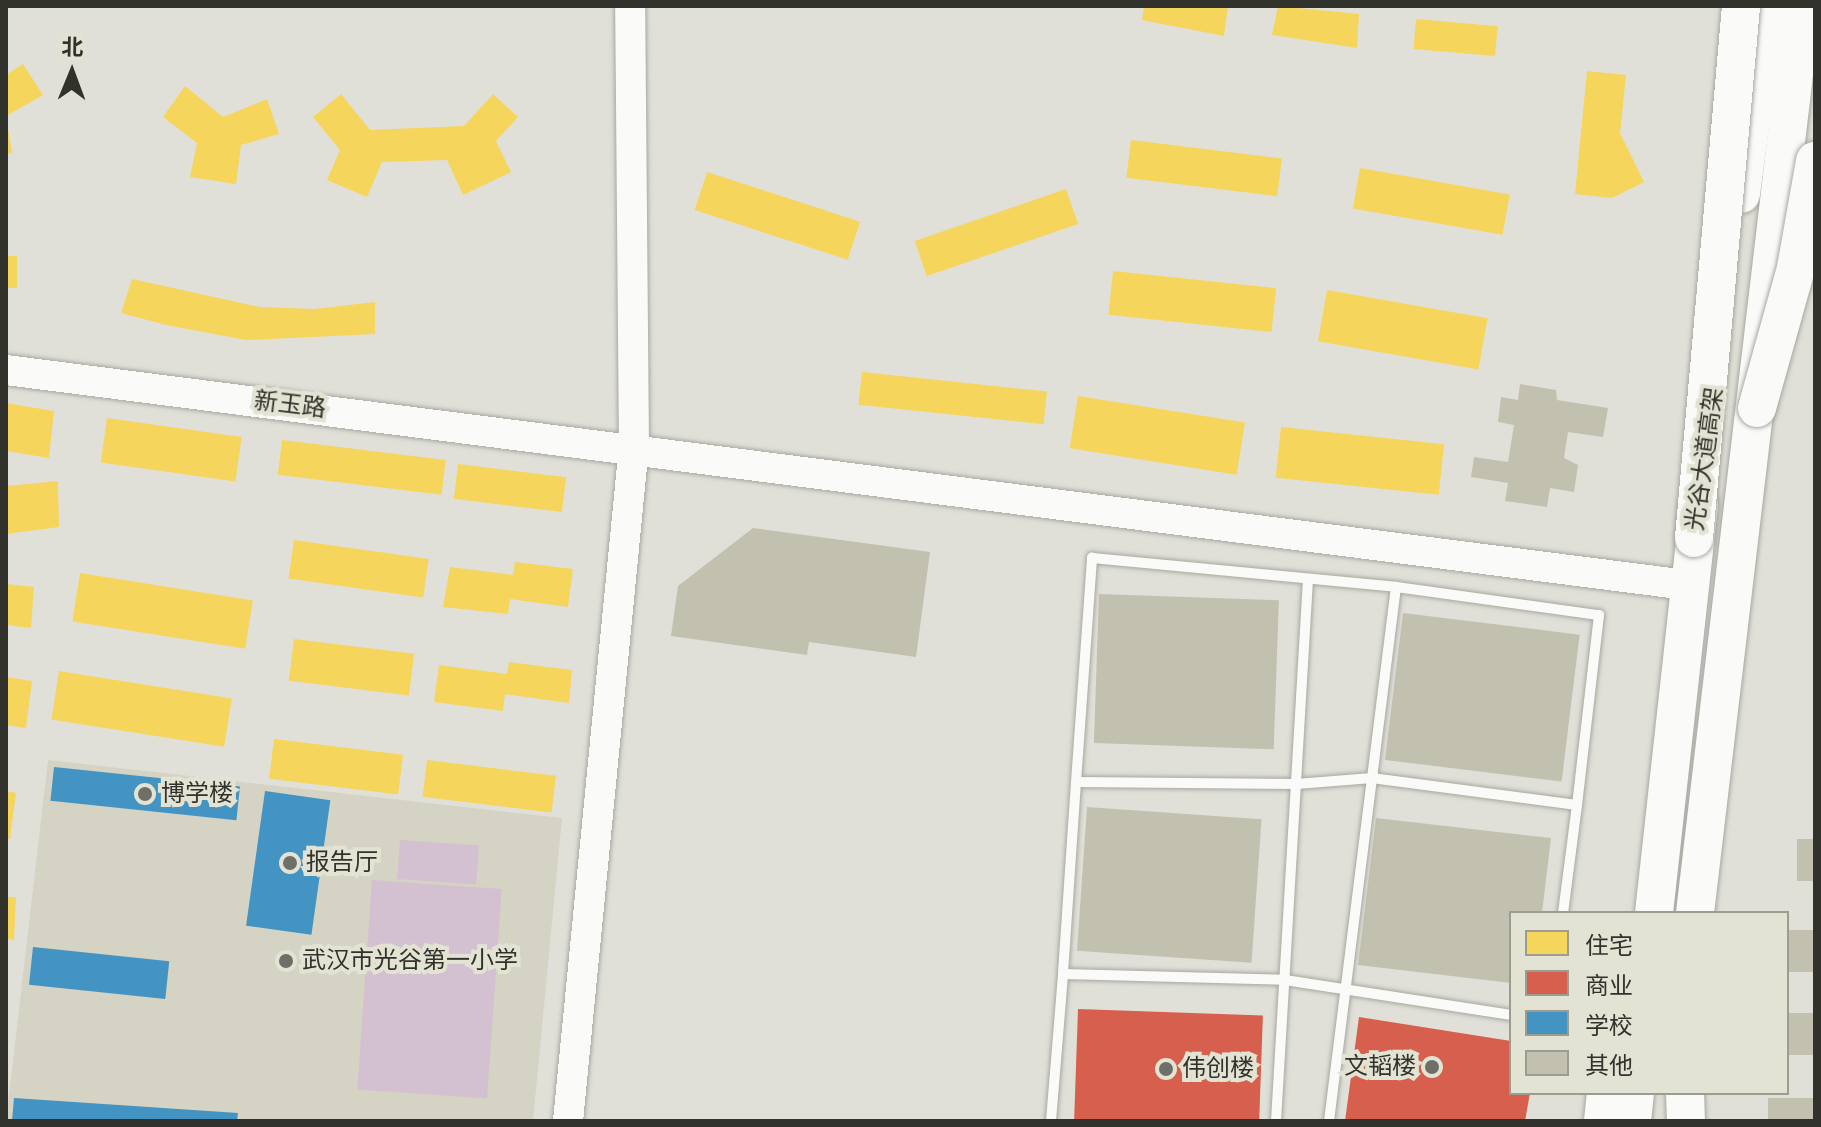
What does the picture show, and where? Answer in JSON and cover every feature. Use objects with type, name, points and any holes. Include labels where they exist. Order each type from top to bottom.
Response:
[{"type":"highway","points":[[1694,538],[1704,232],[1729,6]]},
{"type":"highway","points":[[1694,538],[1741,6]]},
{"type":"highway","name":"光谷大道高架","points":[[1654,911],[1694,538],[1766,6]]},
{"type":"highway","name":"光谷大道高架","points":[[1695,911],[1802,18]]},
{"type":"highway","points":[[1757,408],[1796,268],[1815,161]]},
{"type":"highway","points":[[1628,911],[1665,681]]},
{"type":"highway","points":[[1603,1121],[1606,1095]]},
{"type":"highway","points":[[1632,1121],[1635,1095]]},
{"type":"highway","points":[[1666,1121],[1670,1095]]},
{"type":"highway","points":[[1685,1095],[1686,1121]]},
{"type":"street","points":[[568,1121],[634,446],[630,6]]},
{"type":"street","name":"新玉路","points":[[6,370],[634,446],[1671,583]]},
{"type":"lane","points":[[1051,1121],[1092,558],[1396,587],[1599,615],[1563,911]]},
{"type":"lane","points":[[1276,1121],[1308,579]]},
{"type":"lane","points":[[1329,1121],[1396,587]]},
{"type":"lane","points":[[1076,782],[1296,784],[1372,778],[1577,805]]},
{"type":"lane","points":[[1063,974],[1285,980],[1509,1015]]},
{"type":"shaded area","name":"武汉市光谷第一小学","points":[[48,760],[562,818],[533,1121],[6,1121]]},
{"type":"shaded area","points":[[400,840],[479,846],[476,884],[397,879]]},
{"type":"shaded area","points":[[372,880],[502,889],[487,1099],[357,1089]]},
{"type":"building: 住宅","points":[[1144,6],[1228,6],[1224,36],[1142,20]]},
{"type":"building: 住宅","points":[[1278,6],[1359,14],[1357,48],[1272,35]]},
{"type":"building: 住宅","points":[[1416,19],[1498,26],[1495,56],[1413,49]]},
{"type":"building: 住宅","points":[[23,64],[43,95],[6,116],[6,75]]},
{"type":"building: 住宅","points":[[1587,71],[1626,75],[1620,133],[1644,182],[1612,198],[1575,194]]},
{"type":"building: 住宅","points":[[185,86],[223,117],[267,99],[279,134],[241,145],[236,184],[190,177],[197,143],[163,117]]},
{"type":"building: 住宅","points":[[341,94],[370,130],[464,126],[493,94],[518,117],[496,141],[511,172],[463,195],[447,160],[382,162],[367,197],[327,180],[340,150],[313,117]]},
{"type":"building: 住宅","points":[[6,116],[12,153],[6,154]]},
{"type":"building: 住宅","points":[[1131,140],[1282,159],[1277,196],[1126,178]]},
{"type":"building: 住宅","points":[[1360,168],[1510,194],[1503,235],[1353,208]]},
{"type":"building: 住宅","points":[[707,172],[860,222],[848,260],[695,210]]},
{"type":"building: 住宅","points":[[1066,189],[1078,224],[927,276],[915,241]]},
{"type":"building: 住宅","points":[[6,256],[17,256],[17,288],[6,288]]},
{"type":"building: 住宅","points":[[1113,271],[1276,288],[1272,332],[1108,315]]},
{"type":"building: 住宅","points":[[132,279],[260,307],[314,309],[375,302],[375,334],[246,340],[166,325],[121,313]]},
{"type":"building: 住宅","points":[[1327,290],[1488,318],[1478,370],[1318,341]]},
{"type":"building: 住宅","points":[[862,372],[1047,391],[1044,424],[859,405]]},
{"type":"building: 住宅","points":[[1078,396],[1245,422],[1237,475],[1070,448]]},
{"type":"building: 住宅","points":[[6,403],[54,411],[49,458],[6,451]]},
{"type":"building: 住宅","points":[[107,418],[242,437],[235,481],[101,463]]},
{"type":"building: 住宅","points":[[1281,427],[1444,444],[1439,495],[1276,478]]},
{"type":"building: 住宅","points":[[282,440],[446,460],[442,495],[278,475]]},
{"type":"building: 住宅","points":[[458,464],[566,477],[562,512],[454,499]]},
{"type":"building: 住宅","points":[[58,481],[59,527],[6,534],[6,486]]},
{"type":"building: 住宅","points":[[294,540],[429,559],[423,598],[289,579]]},
{"type":"building: 住宅","points":[[515,562],[573,569],[568,607],[510,599],[508,614],[443,607],[450,567],[513,575]]},
{"type":"building: 住宅","points":[[80,573],[253,600],[245,649],[72,621]]},
{"type":"building: 住宅","points":[[6,584],[34,587],[31,628],[6,625]]},
{"type":"building: 住宅","points":[[294,639],[414,654],[409,695],[289,681]]},
{"type":"building: 住宅","points":[[509,662],[572,670],[569,703],[505,694],[503,711],[434,702],[439,665],[507,674]]},
{"type":"building: 住宅","points":[[59,671],[232,698],[224,747],[51,719]]},
{"type":"building: 住宅","points":[[6,677],[32,681],[26,728],[6,725]]},
{"type":"building: 住宅","points":[[274,739],[403,755],[398,795],[269,779]]},
{"type":"building: 住宅","points":[[427,760],[556,776],[552,813],[422,797]]},
{"type":"building: 住宅","points":[[6,791],[16,793],[10,839],[6,839]]},
{"type":"building: 住宅","points":[[6,897],[16,897],[14,940],[6,939]]},
{"type":"building: 商业","name":"伟创楼","points":[[1078,1009],[1263,1015],[1259,1121],[1074,1121]]},
{"type":"building: 商业","name":"文韬楼","points":[[1359,1017],[1509,1041],[1509,1095],[1530,1095],[1525,1121],[1345,1121]]},
{"type":"building: 学校","name":"博学楼","points":[[54,767],[240,787],[236,820],[50,801]]},
{"type":"building: 学校","name":"报告厅","points":[[265,791],[330,800],[311,935],[246,926]]},
{"type":"building: 学校","points":[[33,947],[169,961],[165,999],[29,985]]},
{"type":"building: 学校","points":[[14,1098],[238,1113],[237,1121],[12,1121]]},
{"type":"building: 其他","points":[[1520,384],[1556,390],[1557,400],[1608,408],[1603,437],[1568,432],[1564,458],[1578,465],[1574,492],[1550,488],[1547,507],[1505,501],[1508,483],[1471,477],[1474,457],[1508,462],[1514,425],[1498,422],[1501,397],[1518,400]]},
{"type":"building: 其他","points":[[753,528],[930,552],[916,657],[809,642],[807,655],[671,636],[678,586]]},
{"type":"building: 其他","points":[[1099,594],[1279,600],[1274,749],[1094,743]]},
{"type":"building: 其他","points":[[1403,613],[1580,635],[1562,782],[1385,760]]},
{"type":"building: 其他","points":[[1087,807],[1262,819],[1252,963],[1077,951]]},
{"type":"building: 其他","points":[[1376,818],[1551,838],[1542,911],[1509,911],[1509,983],[1358,965]]},
{"type":"building: 其他","points":[[1797,839],[1815,839],[1815,881],[1797,881]]},
{"type":"building: 其他","points":[[1789,930],[1815,930],[1815,972],[1789,972]]},
{"type":"building: 其他","points":[[1789,1013],[1815,1013],[1815,1055],[1789,1055]]},
{"type":"building: 其他","points":[[1768,1098],[1815,1098],[1815,1121],[1768,1121]]},
{"type":"place","name":"博学楼","points":[[145,794]]},
{"type":"place","name":"报告厅","points":[[290,863]]},
{"type":"place","name":"武汉市光谷第一小学","points":[[286,961]]},
{"type":"place","name":"文韬楼","points":[[1432,1067]]},
{"type":"place","name":"伟创楼","points":[[1166,1069]]}]
